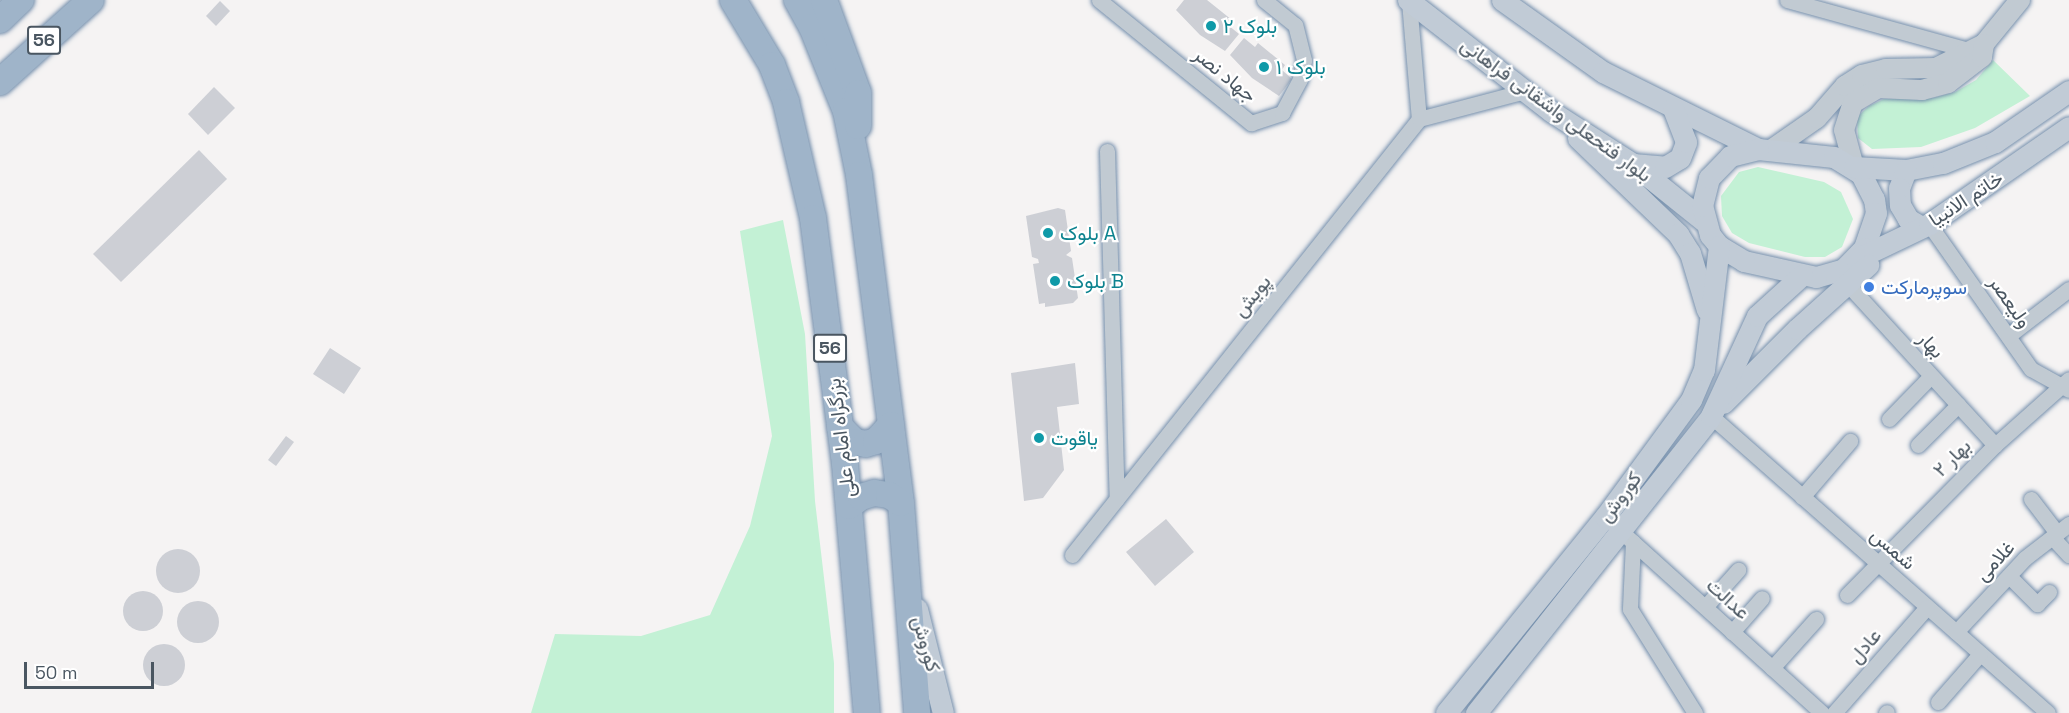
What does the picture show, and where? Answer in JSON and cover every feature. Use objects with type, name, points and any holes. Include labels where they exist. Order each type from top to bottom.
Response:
[{"type":"highway","name":"56","points":[[0,20],[21,0]]},
{"type":"highway","name":"56","points":[[0,82],[91,0]]},
{"type":"highway","name":"بزرگراه امام علی","points":[[733,0],[772,64],[800,151],[813,218],[849,506],[867,713]]},
{"type":"highway","points":[[797,0],[846,111],[859,175],[901,504],[917,713]]},
{"type":"highway","points":[[824,0],[858,93],[859,175]]},
{"type":"highway","points":[[840,427],[855,442],[866,444],[876,441],[891,425]]},
{"type":"highway","points":[[849,506],[861,497],[874,493],[889,495],[901,504]]},
{"type":"main road","name":"بلوار فتحعلی واشقانی فراهانی","points":[[1408,0],[1552,112],[1633,164],[1704,221]]},
{"type":"main road","points":[[1502,0],[1603,72],[1672,108],[1765,149],[1834,157],[1854,167],[1869,185],[1876,213],[1872,233],[1855,260],[1841,278],[1711,416]]},
{"type":"main road","name":"خاتم الانبیا","points":[[1854,167],[1906,170],[1943,163],[1995,142],[2069,91]]},
{"type":"main road","points":[[1633,164],[1665,167],[1680,158],[1686,142],[1672,108]]},
{"type":"main road","points":[[1552,112],[1678,234],[1690,253],[1702,287],[1710,332]]},
{"type":"main road","name":"خاتم الانبیا","points":[[1855,260],[1925,226],[2069,127]]},
{"type":"main road","points":[[1765,149],[1730,156],[1713,172],[1704,192],[1704,221],[1719,246],[1744,261],[1802,275],[1841,278],[1893,243]]},
{"type":"main road","points":[[1906,170],[1899,188],[1900,205],[1908,219],[1925,226]]},
{"type":"main road","name":"کوروش","points":[[1446,713],[1605,517],[1691,400],[1704,370],[1719,246]]},
{"type":"main road","name":"کوروش","points":[[1476,713],[1628,537],[1711,416],[1757,316],[1802,275]]},
{"type":"main road","name":"کوروش","points":[[907,575],[943,713]]},
{"type":"street","name":"جهاد نصر","points":[[1099,0],[1251,123],[1282,112],[1300,79],[1304,60],[1294,25],[1264,0]]},
{"type":"street","points":[[1408,0],[1419,119],[1525,91]]},
{"type":"street","points":[[1786,0],[1977,47]]},
{"type":"street","points":[[1824,0],[1841,15]]},
{"type":"street","points":[[1765,149],[1817,118],[1845,86],[1862,75],[1886,69],[1936,68],[1977,47],[2013,2]]},
{"type":"street","points":[[1854,167],[1844,130],[1853,103],[1878,88],[1922,90],[1948,84],[1982,57],[1977,47]]},
{"type":"street","name":"پویش","points":[[1072,555],[1419,119]]},
{"type":"street","points":[[1107,151],[1117,499]]},
{"type":"street","name":"ولیعصر","points":[[1925,226],[2031,369],[2066,385]]},
{"type":"street","name":"بهار","points":[[1841,278],[1995,445]]},
{"type":"street","points":[[2008,336],[2069,289]]},
{"type":"street","points":[[1889,419],[1931,376]]},
{"type":"street","name":"بهار ۲","points":[[1847,595],[1877,562],[1995,445],[2066,385]]},
{"type":"street","points":[[1918,445],[1958,405]]},
{"type":"street","name":"شمس","points":[[1711,416],[2048,713]]},
{"type":"street","points":[[1802,497],[1850,441]]},
{"type":"street","points":[[2031,499],[2059,531],[2069,555]]},
{"type":"street","name":"عدالت","points":[[1605,517],[1822,713]]},
{"type":"street","name":"غلامی","points":[[1956,632],[2009,576],[2059,531]]},
{"type":"street","points":[[1628,537],[1630,609],[1695,713]]},
{"type":"street","points":[[1706,607],[1738,570]]},
{"type":"street","points":[[2009,576],[2037,604],[2049,592]]},
{"type":"street","points":[[1732,632],[1762,598]]},
{"type":"street","name":"عادل","points":[[1834,713],[1927,607]]},
{"type":"street","points":[[1772,668],[1816,619]]},
{"type":"street","points":[[1938,702],[1980,654]]},
{"type":"green space","points":[[1993,60],[2030,96],[1975,128],[1921,147],[1872,149],[1858,138],[1857,117],[1869,106],[1884,99],[1933,98],[1955,92],[1976,80]]},
{"type":"green space","points":[[1758,167],[1824,182],[1841,192],[1853,219],[1842,247],[1825,257],[1805,257],[1749,243],[1732,233],[1722,216],[1721,196],[1739,172]]},
{"type":"green space","points":[[783,220],[805,334],[815,501],[834,663],[834,713],[531,713],[555,634],[641,636],[710,615],[750,526],[772,436],[740,231]]},
{"type":"building","name":"بلوک ۲","points":[[1184,0],[1207,0],[1232,20],[1228,25],[1239,34],[1225,51],[1200,35],[1176,10]]},
{"type":"building","points":[[220,1],[230,11],[216,26],[206,16]]},
{"type":"building","name":"بلوک ۱","points":[[1244,38],[1255,47],[1258,43],[1285,65],[1282,70],[1292,79],[1279,96],[1252,78],[1230,55]]},
{"type":"building","points":[[214,87],[235,108],[208,135],[188,114]]},
{"type":"building","points":[[199,150],[227,179],[121,282],[93,254]]},
{"type":"building","points":[[1058,208],[1065,210],[1071,251],[1066,255],[1072,258],[1078,298],[1073,303],[1045,307],[1045,303],[1039,304],[1033,264],[1039,263],[1038,259],[1032,257],[1026,216]]},
{"type":"building","points":[[330,348],[361,368],[344,394],[313,374]]},
{"type":"building","name":"یاقوت","points":[[1075,363],[1079,404],[1057,407],[1064,470],[1043,498],[1024,501],[1011,373]]},
{"type":"building","points":[[286,436],[294,442],[276,466],[268,460]]},
{"type":"building","points":[[1166,519],[1194,552],[1155,586],[1126,552]]},
{"type":"building","points":[[178,549],[194,555],[200,571],[194,587],[178,593],[162,587],[156,571],[162,555]]},
{"type":"building","points":[[143,591],[151,592],[157,597],[162,603],[162,619],[157,625],[151,630],[143,631],[135,630],[129,625],[124,619],[123,611],[124,603],[129,597],[135,592]]},
{"type":"building","points":[[198,601],[213,607],[219,622],[213,637],[198,643],[183,637],[177,622],[183,607]]},
{"type":"building","points":[[164,644],[172,645],[179,650],[184,657],[184,673],[179,680],[172,685],[164,686],[156,685],[149,680],[144,673],[143,665],[144,657],[149,650],[156,645]]},
{"type":"place","name":"بلوک ۲","points":[[1211,26]]},
{"type":"place","name":"بلوک ۱","points":[[1264,67]]},
{"type":"place","name":"بلوک A","points":[[1048,233]]},
{"type":"place","name":"بلوک B","points":[[1055,281]]},
{"type":"place","name":"سوپرمارکت","points":[[1869,287]]},
{"type":"place","name":"یاقوت","points":[[1039,438]]}]
